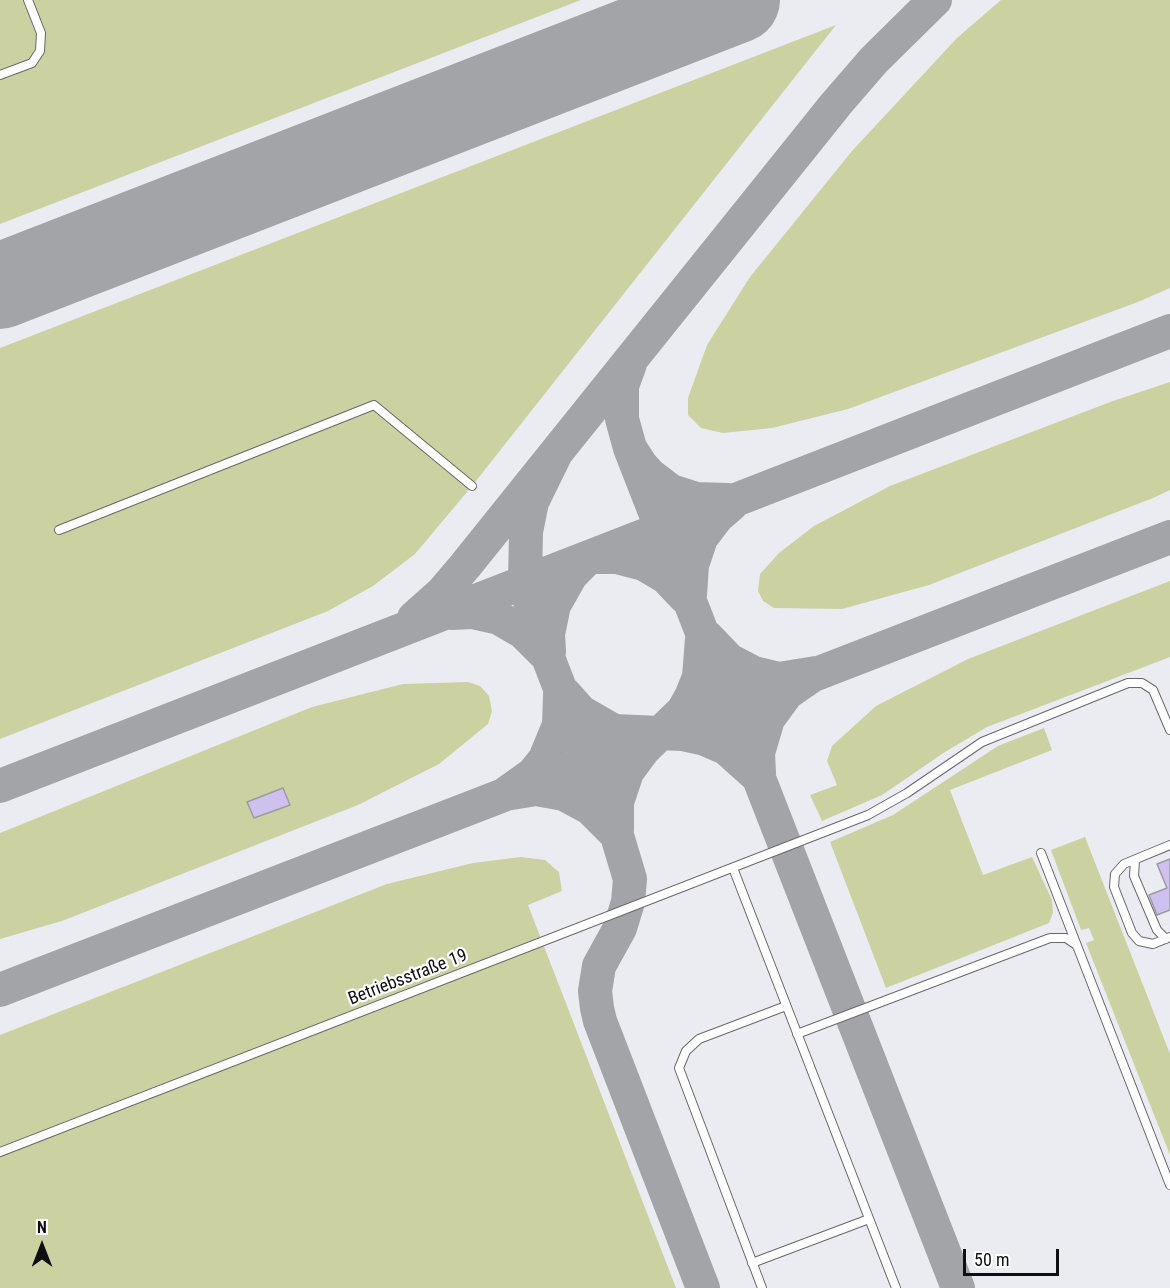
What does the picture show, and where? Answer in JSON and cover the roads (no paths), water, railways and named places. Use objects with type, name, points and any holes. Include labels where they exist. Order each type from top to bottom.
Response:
[{"type":"lane","points":[[0,75],[32,63],[40,51],[41,33],[28,0]]},
{"type":"lane","points":[[59,530],[374,405],[472,486]]},
{"type":"lane","name":"Betriebsstraße 19","points":[[0,1152],[828,831],[888,805],[981,742],[1128,683],[1142,683],[1153,690],[1170,730]]},
{"type":"lane","points":[[1168,938],[1153,944],[1139,941],[1131,933],[1114,887],[1115,874],[1124,864],[1170,845]]},
{"type":"lane","points":[[1041,853],[1170,1185]]},
{"type":"lane","points":[[1135,860],[1134,876],[1157,930],[1168,938]]},
{"type":"lane","points":[[733,868],[896,1288]]},
{"type":"lane","points":[[797,1034],[1050,938],[1066,938],[1075,944]]},
{"type":"lane","points":[[762,1288],[679,1068],[686,1051],[699,1040],[786,1006]]},
{"type":"lane","points":[[752,1263],[869,1219]]}]
